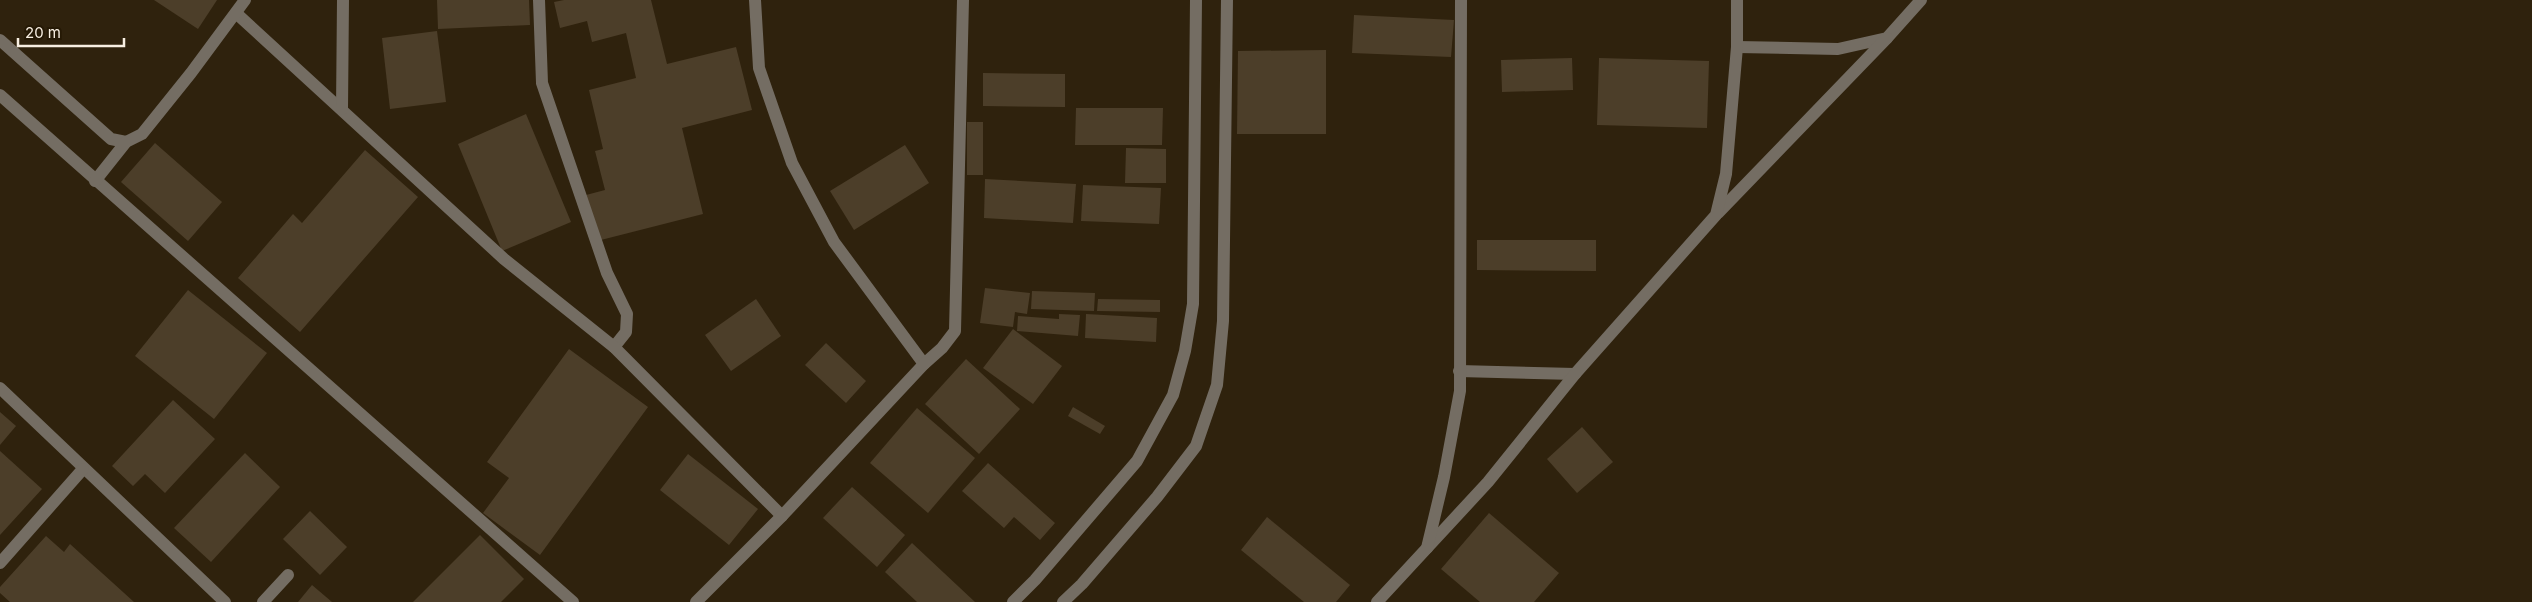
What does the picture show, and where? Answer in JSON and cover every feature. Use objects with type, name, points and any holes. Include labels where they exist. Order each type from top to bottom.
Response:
[{"type":"street","points":[[96,181],[126,142],[142,134],[245,0]]},
{"type":"street","points":[[342,108],[343,0]]},
{"type":"street","points":[[540,0],[539,41],[542,84],[607,273],[627,314],[626,332],[614,348]]},
{"type":"street","points":[[755,0],[759,68],[792,163],[834,242],[924,364]]},
{"type":"street","points":[[696,602],[782,516],[924,364],[942,348],[955,331],[963,0]]},
{"type":"street","points":[[1013,602],[1035,580],[1137,461],[1173,394],[1185,351],[1193,304],[1196,0]]},
{"type":"street","points":[[1063,602],[1082,584],[1157,497],[1196,446],[1217,385],[1222,321],[1227,0]]},
{"type":"street","points":[[1427,548],[1444,477],[1460,391],[1461,0]]},
{"type":"street","points":[[1716,215],[1726,174],[1737,47],[1737,0]]},
{"type":"street","points":[[1377,602],[1488,482],[1576,374],[1716,215],[1887,38],[1921,0]]},
{"type":"street","points":[[236,14],[342,108],[504,259],[614,348],[782,516]]},
{"type":"street","points":[[1737,47],[1838,49],[1887,38]]},
{"type":"street","points":[[0,40],[111,138],[126,142]]},
{"type":"street","points":[[0,95],[573,602]]},
{"type":"street","points":[[1460,371],[1576,374]]},
{"type":"street","points":[[0,388],[224,602]]},
{"type":"street","points":[[0,563],[83,469]]},
{"type":"street","points":[[263,602],[288,575]]},
{"type":"building","points":[[154,0],[217,0],[198,29]]},
{"type":"building","points":[[437,0],[529,0],[530,25],[438,29]]},
{"type":"building","points":[[564,0],[651,0],[667,64],[736,47],[752,110],[682,128],[703,214],[597,241],[586,195],[605,190],[595,151],[603,149],[589,90],[636,78],[626,33],[592,42],[587,21],[560,28],[554,2]]},
{"type":"building","points":[[1354,15],[1454,20],[1451,57],[1352,53]]},
{"type":"building","points":[[437,31],[446,102],[390,109],[382,38]]},
{"type":"building","points":[[1326,50],[1326,134],[1237,134],[1238,51]]},
{"type":"building","points":[[1572,58],[1573,90],[1502,92],[1501,60]]},
{"type":"building","points":[[1599,58],[1709,61],[1707,128],[1597,125]]},
{"type":"building","points":[[983,73],[1065,74],[1065,107],[983,106]]},
{"type":"building","points":[[1076,108],[1163,108],[1162,145],[1075,145]]},
{"type":"building","points":[[526,114],[571,222],[502,251],[458,144]]},
{"type":"building","points":[[967,122],[983,122],[983,175],[967,175]]},
{"type":"building","points":[[155,143],[222,202],[188,241],[121,182]]},
{"type":"building","points":[[905,145],[929,183],[854,230],[830,191]]},
{"type":"building","points":[[1126,148],[1166,149],[1166,183],[1125,183]]},
{"type":"building","points":[[365,150],[418,197],[300,332],[238,278],[293,214],[302,223]]},
{"type":"building","points":[[985,179],[1076,184],[1073,223],[984,218]]},
{"type":"building","points":[[1083,185],[1161,188],[1159,224],[1081,221]]},
{"type":"building","points":[[1477,240],[1596,240],[1596,271],[1477,270]]},
{"type":"building","points":[[985,288],[1030,293],[1027,314],[1015,312],[1013,327],[980,323]]},
{"type":"building","points":[[188,290],[267,353],[214,419],[135,356]]},
{"type":"building","points":[[1032,291],[1095,293],[1094,311],[1031,309]]},
{"type":"building","points":[[756,299],[781,336],[731,371],[705,335]]},
{"type":"building","points":[[1098,299],[1160,300],[1160,312],[1097,311]]},
{"type":"building","points":[[1059,314],[1080,315],[1078,336],[1017,331],[1018,316],[1059,319]]},
{"type":"building","points":[[1086,314],[1157,318],[1156,342],[1085,338]]},
{"type":"building","points":[[1013,329],[1062,366],[1033,404],[983,368]]},
{"type":"building","points":[[826,343],[866,381],[846,403],[805,365]]},
{"type":"building","points":[[569,349],[648,407],[540,555],[483,513],[509,478],[487,462]]},
{"type":"building","points":[[966,359],[1020,409],[979,454],[925,404]]},
{"type":"building","points":[[173,400],[215,439],[165,493],[145,474],[133,486],[112,466]]},
{"type":"building","points":[[1073,407],[1105,426],[1100,434],[1068,416]]},
{"type":"building","points":[[917,408],[975,458],[928,513],[870,463]]},
{"type":"building","points":[[0,412],[16,426],[0,445]]},
{"type":"building","points":[[1582,427],[1613,462],[1577,493],[1547,459]]},
{"type":"building","points":[[0,451],[42,489],[0,535]]},
{"type":"building","points":[[245,453],[280,487],[211,562],[174,528]]},
{"type":"building","points":[[688,454],[758,509],[729,545],[660,490]]},
{"type":"building","points":[[988,463],[1055,523],[1040,540],[1014,517],[1004,528],[962,491]]},
{"type":"building","points":[[852,487],[905,535],[877,567],[823,518]]},
{"type":"building","points":[[310,511],[347,547],[320,575],[283,539]]},
{"type":"building","points":[[1489,513],[1559,573],[1534,602],[1480,602],[1441,569]]},
{"type":"building","points":[[1267,517],[1350,585],[1336,602],[1304,602],[1241,550]]},
{"type":"building","points":[[480,535],[524,579],[501,602],[413,602]]},
{"type":"building","points":[[46,536],[64,552],[70,544],[134,602],[10,602],[0,593],[0,587]]},
{"type":"building","points":[[912,543],[975,602],[917,602],[885,572]]},
{"type":"building","points":[[312,585],[332,602],[298,602]]}]
